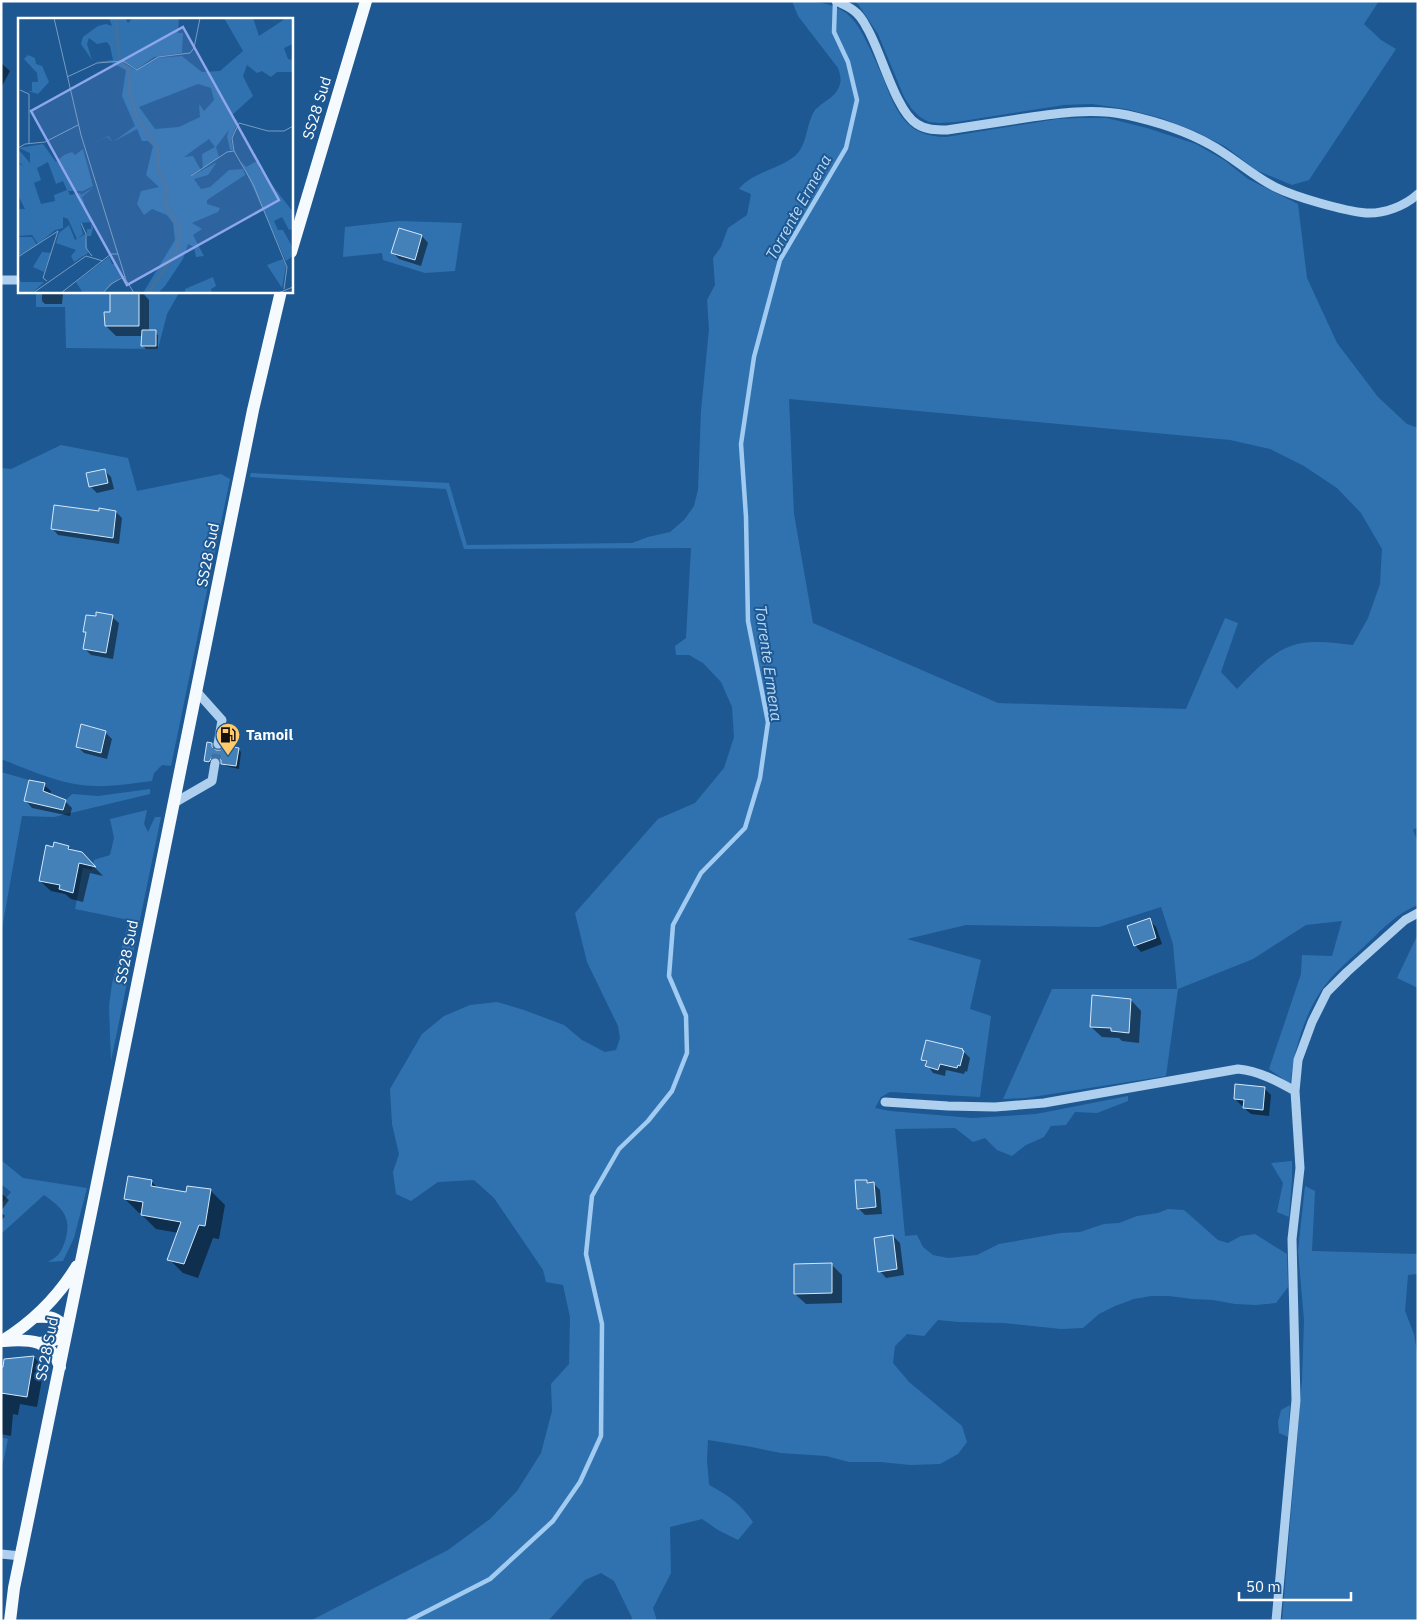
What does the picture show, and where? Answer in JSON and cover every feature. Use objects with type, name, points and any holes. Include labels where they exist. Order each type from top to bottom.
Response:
[{"type":"main road","name":"SS28 Sud","points":[[292,249],[366,1]]},
{"type":"main road","name":"SS28 Sud","points":[[10,1621],[14,1588],[197,692],[252,410],[280,292]]},
{"type":"main road","points":[[2,1341],[16,1333],[51,1302],[67,1281],[82,1256]]},
{"type":"main road","points":[[2,1341],[17,1340],[40,1343],[54,1341],[68,1329],[59,1320],[50,1316],[35,1317]]},
{"type":"main road","points":[[40,1343],[50,1349],[57,1357],[60,1367]]},
{"type":"street","points":[[840,3],[854,10],[859,16],[870,34],[901,106],[915,123],[924,128],[946,130],[1062,113],[1110,112],[1143,119],[1193,136],[1224,153],[1257,177],[1275,187],[1289,193],[1343,208],[1367,213],[1393,209],[1418,194]]},
{"type":"street","points":[[1,280],[18,280]]},
{"type":"street","points":[[197,692],[222,720],[218,744]]},
{"type":"street","points":[[174,803],[212,781],[215,763]]},
{"type":"street","points":[[1276,1621],[1296,1400],[1292,1239],[1300,1168],[1295,1091],[1298,1060],[1312,1022],[1327,992],[1405,920],[1418,913]]},
{"type":"street","points":[[885,1102],[995,1107],[1044,1103],[1238,1069],[1250,1070],[1295,1091]]},
{"type":"street","points":[[1,1554],[21,1556]]},
{"type":"shaded area","points":[[792,1],[826,4],[846,13],[858,26],[899,112],[912,127],[922,133],[946,137],[1057,119],[1107,118],[1147,128],[1196,144],[1224,160],[1248,179],[1298,204],[1307,278],[1337,343],[1378,397],[1407,424],[1418,428],[1418,827],[1413,830],[1418,842],[1418,905],[1404,912],[1386,926],[1342,966],[1324,987],[1313,1004],[1303,1026],[1296,1049],[1290,1084],[1269,1069],[1301,974],[1302,955],[1332,956],[1342,921],[1306,925],[1253,959],[1178,989],[1166,1076],[1026,1098],[1003,1099],[1052,989],[1177,989],[1173,944],[1161,907],[1099,927],[966,925],[907,939],[981,960],[970,1009],[991,1016],[980,1097],[890,1092],[881,1097],[875,1108],[972,1118],[1036,1114],[1128,1096],[1128,1101],[1097,1113],[1075,1112],[1066,1125],[1051,1126],[1044,1137],[1026,1145],[1012,1156],[997,1150],[985,1138],[973,1142],[955,1128],[895,1129],[905,1236],[917,1235],[923,1247],[933,1255],[948,1258],[977,1255],[999,1244],[1061,1233],[1080,1232],[1104,1224],[1119,1223],[1137,1216],[1158,1213],[1168,1209],[1184,1210],[1218,1240],[1228,1243],[1241,1236],[1255,1234],[1287,1254],[1288,1287],[1276,1303],[1256,1305],[1235,1304],[1213,1300],[1151,1296],[1134,1299],[1115,1306],[1099,1314],[1083,1328],[1061,1329],[1003,1323],[938,1320],[924,1336],[907,1334],[895,1346],[893,1363],[909,1382],[962,1426],[967,1442],[958,1454],[940,1464],[910,1465],[881,1462],[849,1462],[826,1456],[781,1453],[708,1440],[709,1485],[734,1500],[753,1522],[738,1540],[702,1519],[670,1527],[671,1573],[653,1608],[657,1621],[631,1621],[632,1618],[614,1581],[601,1573],[585,1580],[548,1621],[310,1621],[448,1550],[490,1519],[517,1491],[541,1453],[552,1411],[551,1384],[569,1364],[570,1317],[563,1285],[546,1282],[543,1270],[494,1198],[474,1180],[438,1182],[411,1201],[396,1194],[393,1172],[399,1154],[392,1124],[390,1089],[422,1034],[444,1016],[470,1005],[497,1002],[524,1010],[564,1025],[582,1040],[605,1052],[616,1050],[620,1038],[618,1026],[587,962],[575,913],[658,819],[695,803],[724,768],[734,737],[732,707],[721,682],[703,663],[689,655],[676,655],[675,646],[686,638],[691,548],[464,549],[446,489],[250,477],[251,473],[449,483],[467,545],[632,543],[670,532],[684,520],[694,506],[698,490],[701,411],[709,329],[707,300],[715,285],[713,258],[721,247],[728,228],[747,215],[751,194],[739,189],[751,179],[795,156],[805,140],[815,110],[835,94],[840,84],[838,68],[798,16]],"holes":[[[789,399],[1230,440],[1270,449],[1304,466],[1337,488],[1361,513],[1382,549],[1380,584],[1368,618],[1353,645],[1314,642],[1298,644],[1283,649],[1255,670],[1237,689],[1221,672],[1238,623],[1225,618],[1186,709],[998,703],[813,623],[794,514]]]},
{"type":"shaded area","points":[[853,1],[1379,1],[1364,24],[1381,40],[1396,49],[1309,180],[1292,185],[1256,170],[1226,147],[1197,132],[1161,118],[1126,109],[1092,104],[1064,105],[956,122],[929,122],[920,117],[911,108],[904,97],[878,34],[858,4]]},
{"type":"shaded area","points":[[399,221],[462,223],[455,271],[425,273],[383,260],[382,253],[343,257],[345,227]]},
{"type":"shaded area","points":[[36,292],[179,292],[167,314],[158,349],[66,348],[65,307],[36,307]]},
{"type":"shaded area","points":[[61,445],[128,458],[137,491],[221,474],[230,479],[171,766],[162,765],[154,773],[152,781],[108,786],[82,785],[47,777],[1,759],[1,468],[11,469]]},
{"type":"shaded area","points":[[1,772],[29,780],[25,801],[63,810],[66,800],[72,794],[98,796],[150,789],[150,794],[54,817],[22,816],[1,934]]},
{"type":"shaded area","points":[[147,810],[144,824],[148,832],[155,817],[161,817],[111,1061],[109,1006],[112,984],[129,920],[75,909],[83,868],[92,870],[94,860],[110,855],[114,838],[110,819]]},
{"type":"shaded area","points":[[1418,934],[1418,988],[1397,978]]},
{"type":"shaded area","points":[[1,1160],[23,1178],[87,1188],[74,1238],[63,1261],[48,1262],[58,1255],[63,1247],[67,1232],[65,1214],[54,1202],[44,1195],[1,1234],[1,1204],[11,1192],[1,1184]]},
{"type":"shaded area","points":[[1292,1161],[1289,1217],[1277,1212],[1283,1183],[1271,1163]]},
{"type":"shaded area","points":[[1305,1186],[1315,1191],[1312,1251],[1418,1254],[1418,1274],[1408,1275],[1405,1311],[1414,1334],[1418,1358],[1418,1621],[1282,1621],[1302,1380],[1304,1320],[1298,1251]]},
{"type":"shaded area","points":[[1290,1405],[1288,1437],[1279,1433],[1278,1422],[1281,1410]]},
{"type":"shaded area","points":[[1,1437],[8,1439],[1,1472]]},
{"type":"building","points":[[399,228],[422,235],[415,260],[391,253]]},
{"type":"building","points":[[110,292],[139,292],[139,326],[105,326],[104,312],[110,312]]},
{"type":"building","points":[[142,330],[156,330],[156,346],[141,346]]},
{"type":"building","points":[[105,469],[108,483],[89,487],[86,473]]},
{"type":"building","points":[[54,505],[99,511],[99,508],[116,511],[113,538],[51,529]]},
{"type":"building","points":[[96,612],[113,615],[106,653],[83,649],[86,615],[96,616]]},
{"type":"building","points":[[81,724],[106,731],[101,753],[76,747]]},
{"type":"building","points":[[207,742],[212,743],[212,747],[216,750],[221,750],[224,745],[239,748],[236,766],[221,764],[221,760],[216,757],[212,757],[209,762],[204,761]]},
{"type":"building","points":[[29,780],[45,783],[43,791],[66,800],[63,810],[24,801]]},
{"type":"building","points":[[54,842],[69,846],[68,849],[82,852],[96,867],[79,863],[73,893],[59,889],[60,885],[39,881],[46,845],[53,847]]},
{"type":"building","points":[[1150,918],[1156,938],[1134,946],[1127,926]]},
{"type":"building","points":[[1092,995],[1131,999],[1129,1033],[1111,1031],[1111,1028],[1090,1027]]},
{"type":"building","points":[[926,1040],[963,1049],[960,1066],[958,1065],[957,1068],[940,1064],[938,1070],[925,1066],[927,1061],[921,1060]]},
{"type":"building","points":[[1235,1084],[1265,1087],[1263,1110],[1243,1108],[1244,1100],[1234,1099]]},
{"type":"building","points":[[128,1176],[152,1180],[151,1186],[186,1192],[187,1186],[211,1189],[205,1226],[199,1225],[184,1264],[167,1260],[181,1222],[141,1215],[143,1202],[124,1199]]},
{"type":"building","points":[[855,1180],[867,1180],[867,1183],[874,1182],[876,1207],[857,1209]]},
{"type":"building","points":[[893,1235],[897,1269],[878,1272],[874,1238]]},
{"type":"building","points":[[832,1263],[832,1293],[794,1294],[794,1264]]},
{"type":"building","points":[[34,1356],[27,1397],[1,1393],[1,1367],[3,1367],[4,1359]]},
{"type":"waterway","name":"Torrente Ermena","points":[[408,1621],[490,1579],[553,1521],[580,1482],[601,1436],[602,1324],[586,1254],[592,1196],[619,1149],[648,1121],[672,1091],[687,1053],[686,1016],[669,976],[673,925],[701,873],[745,828],[760,778],[768,722],[748,621],[746,517],[741,444],[754,357],[780,260],[846,148],[857,100],[848,62],[834,32],[835,1]]},
{"type":"tunnel","points":[[215,763],[218,744]]},
{"type":"place","name":"Tamoil","points":[[228,756]]}]
